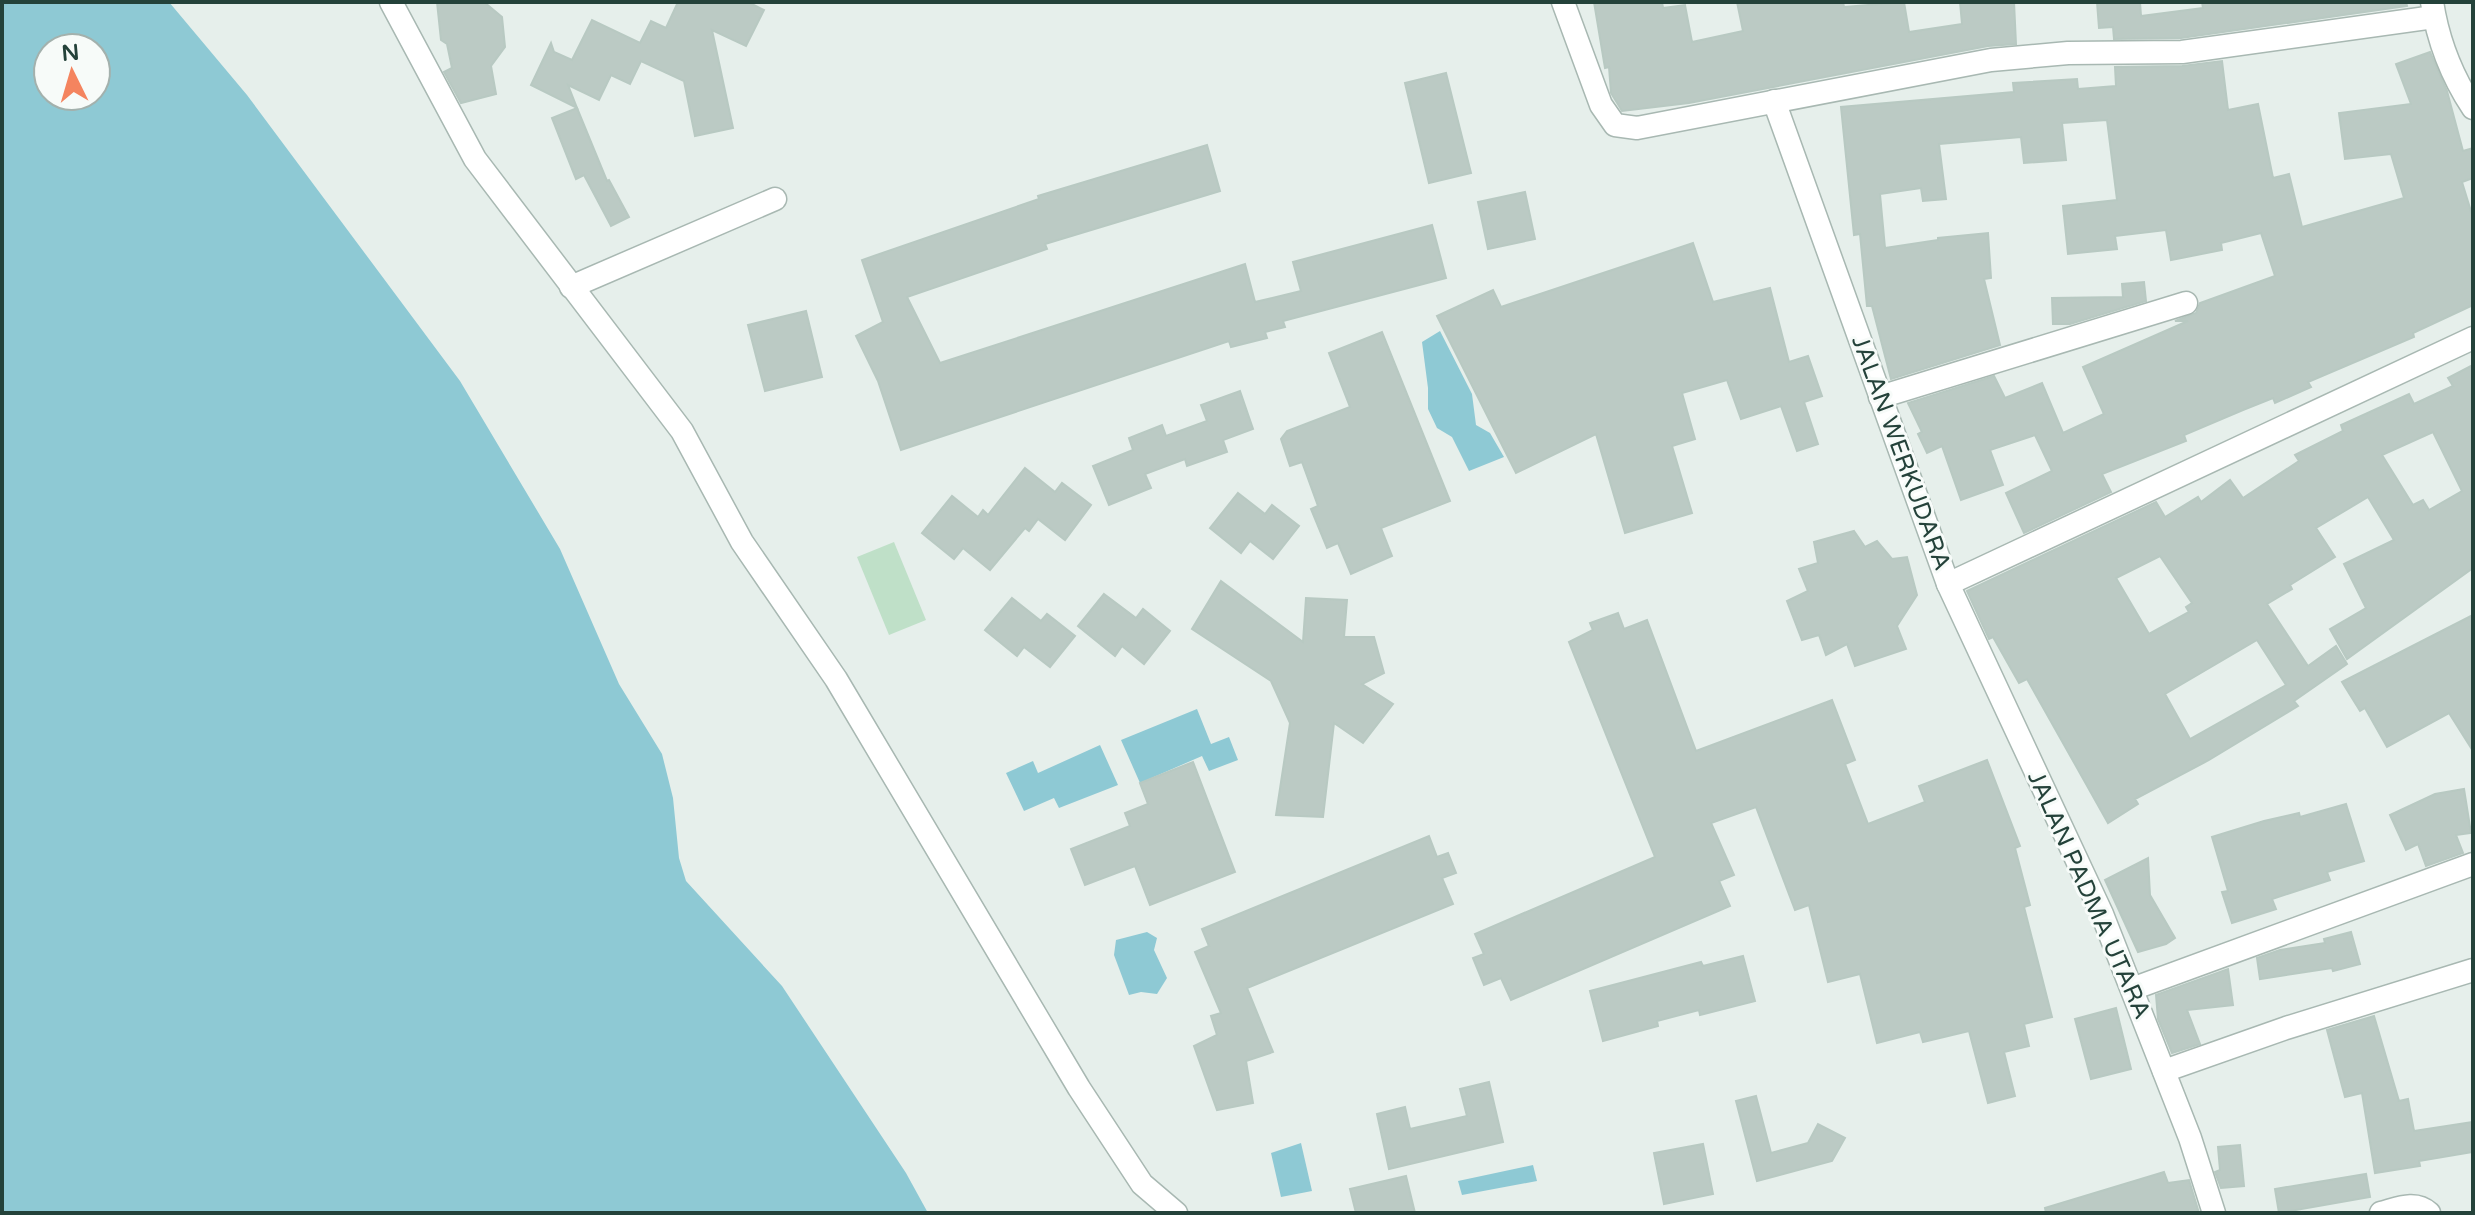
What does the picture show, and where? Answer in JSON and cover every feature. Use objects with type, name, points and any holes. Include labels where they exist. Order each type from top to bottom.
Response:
[{"type":"street","points":[[391,2],[475,159],[682,431],[742,542],[836,679],[1079,1088],[1142,1184],[1176,1213]]},
{"type":"street","points":[[1563,2],[1601,105],[1615,125],[1637,128],[1991,60],[2068,53],[2182,52],[2433,9],[2450,68],[2473,108]]},
{"type":"street","name":"JALAN WERKUDARA","points":[[1774,101],[1948,584],[2473,338]]},
{"type":"street","points":[[571,287],[775,199]]},
{"type":"street","points":[[1880,397],[2186,303]]},
{"type":"street","name":"JALAN PADMA UTARA","points":[[1948,584],[2102,914],[2190,1138],[2214,1213]]},
{"type":"street","points":[[2132,989],[2473,864]]},
{"type":"street","points":[[2164,1071],[2313,1019],[2473,970]]},
{"type":"street","points":[[2381,1213],[2412,1205],[2421,1206],[2429,1213]]},
{"type":"green space","points":[[894,542],[926,620],[889,635],[857,557]]},
{"type":"water","points":[[2,2],[169,2],[247,95],[460,381],[560,549],[619,684],[662,754],[673,798],[679,858],[686,881],[782,986],[906,1173],[928,1213],[2,1213]]},
{"type":"water","points":[[1440,331],[1472,394],[1476,425],[1490,433],[1504,457],[1469,471],[1452,437],[1437,428],[1428,409],[1422,342]]},
{"type":"water","points":[[1197,709],[1211,744],[1229,737],[1238,760],[1209,771],[1202,756],[1140,783],[1121,740]]},
{"type":"water","points":[[1100,745],[1118,785],[1059,808],[1054,798],[1024,811],[1006,773],[1033,761],[1038,773]]},
{"type":"water","points":[[1147,932],[1157,938],[1154,950],[1167,978],[1157,994],[1141,992],[1129,995],[1114,955],[1116,940]]},
{"type":"water","points":[[1301,1143],[1312,1191],[1281,1197],[1271,1153]]},
{"type":"water","points":[[1533,1165],[1537,1181],[1462,1195],[1458,1181]]},
{"type":"building","points":[[437,2],[484,2],[502,17],[505,47],[491,66],[496,94],[461,103],[444,72],[452,68],[447,44],[441,40]]},
{"type":"building","points":[[678,2],[748,2],[764,10],[746,46],[712,30],[733,128],[695,136],[684,81],[641,61],[630,84],[611,75],[599,100],[568,85],[577,108],[531,85],[551,43],[554,52],[572,60],[592,20],[640,43],[651,21],[666,28]]},
{"type":"building","points":[[1594,2],[1662,2],[1663,8],[1685,5],[1692,42],[1743,31],[1737,2],[1843,2],[1844,7],[1904,2],[1909,32],[1962,24],[1960,2],[2014,2],[2016,44],[1988,46],[1689,103],[1622,111],[1611,93],[1609,67],[1605,68]]},
{"type":"building","points":[[2097,2],[2140,2],[2141,16],[2203,8],[2202,2],[2406,2],[2407,6],[2181,38],[2114,39],[2113,27],[2099,28]]},
{"type":"building","points":[[2430,52],[2447,91],[2463,151],[2473,148],[2473,178],[2462,182],[2473,218],[2473,305],[2413,333],[2414,337],[2308,382],[2311,387],[2275,403],[2273,398],[2243,410],[2184,435],[2186,441],[2102,474],[2111,492],[2024,533],[2006,493],[2052,471],[2035,435],[1990,450],[2003,485],[1961,500],[1942,446],[1927,453],[1918,434],[1922,432],[1908,403],[1994,376],[2005,398],[2042,383],[2063,433],[2104,414],[2083,367],[2188,321],[2175,321],[2196,313],[2200,303],[2275,276],[2261,233],[2221,243],[2222,250],[2171,260],[2166,230],[2115,236],[2117,249],[2068,254],[2063,206],[2117,200],[2107,120],[2062,123],[2066,160],[2024,163],[2021,137],[1939,144],[1946,199],[1923,201],[1921,188],[1880,194],[1885,248],[1988,233],[1991,278],[1984,279],[2000,345],[1891,379],[1872,306],[1867,306],[1860,234],[1854,235],[1841,107],[2014,92],[2013,83],[2077,79],[2078,89],[2116,86],[2115,67],[2182,66],[2222,61],[2228,110],[2258,104],[2273,178],[2289,174],[2302,227],[2404,198],[2391,154],[2345,159],[2339,113],[2411,104],[2396,64]]},
{"type":"building","points":[[1446,73],[1471,173],[1429,183],[1405,83]]},
{"type":"building","points":[[577,108],[607,181],[629,217],[611,226],[584,175],[576,179],[552,118]]},
{"type":"building","points":[[1207,145],[1220,191],[1045,244],[1047,249],[907,297],[940,363],[1245,264],[1255,302],[1301,291],[1293,262],[1432,225],[1446,278],[1283,321],[1285,327],[1265,332],[1267,338],[1231,347],[1229,341],[901,450],[878,381],[856,336],[883,322],[862,260],[1039,199],[1038,196]]},
{"type":"building","points":[[1525,192],[1535,239],[1488,249],[1478,202]]},
{"type":"building","points":[[1693,243],[1713,302],[1770,288],[1789,362],[1808,356],[1822,396],[1804,402],[1818,444],[1797,451],[1781,406],[1741,419],[1727,380],[1682,393],[1695,439],[1672,446],[1692,513],[1625,533],[1596,434],[1516,473],[1437,316],[1493,290],[1501,307]]},
{"type":"building","points":[[2144,282],[2146,301],[2070,324],[2053,324],[2052,298],[2123,297],[2122,284]]},
{"type":"building","points":[[806,311],[822,377],[765,391],[748,325]]},
{"type":"building","points":[[1382,332],[1450,501],[1381,528],[1392,556],[1351,574],[1338,543],[1327,548],[1311,509],[1318,506],[1302,462],[1290,466],[1281,439],[1287,431],[1350,407],[1329,353]]},
{"type":"building","points":[[2473,365],[2473,568],[2347,659],[2330,629],[2366,608],[2344,564],[2394,540],[2368,497],[2316,528],[2335,557],[2290,585],[2292,589],[2267,604],[2308,666],[2336,646],[2347,664],[2294,701],[2298,706],[2209,760],[2135,799],[2138,804],[2108,823],[2027,679],[2019,683],[1993,637],[1989,639],[1967,591],[2156,502],[2165,517],[2198,497],[2201,502],[2230,480],[2243,498],[2299,461],[2295,455],[2343,431],[2341,425],[2409,394],[2414,404],[2453,386],[2448,378]],"holes":[[[2433,432],[2462,491],[2429,510],[2423,500],[2413,505],[2382,455]],[[2160,556],[2192,603],[2186,607],[2189,612],[2149,634],[2116,578]],[[2257,640],[2286,685],[2190,739],[2165,694]]]},
{"type":"building","points":[[1240,391],[1253,429],[1223,440],[1227,452],[1187,466],[1185,459],[1145,474],[1151,488],[1109,505],[1093,466],[1133,450],[1129,438],[1162,425],[1166,436],[1207,421],[1201,405]]},
{"type":"building","points":[[1025,468],[1055,492],[1062,483],[1091,505],[1065,540],[1038,519],[1029,531],[1025,528],[990,570],[963,548],[954,559],[922,533],[952,496],[978,517],[983,510],[988,515]]},
{"type":"building","points":[[1238,493],[1265,514],[1272,505],[1299,526],[1273,559],[1250,541],[1241,553],[1210,528]]},
{"type":"building","points":[[1854,531],[1865,547],[1877,541],[1892,559],[1907,557],[1917,595],[1897,626],[1906,649],[1855,666],[1847,644],[1826,655],[1819,635],[1802,640],[1787,601],[1808,591],[1799,569],[1818,563],[1814,542]]},
{"type":"building","points":[[1221,581],[1303,642],[1306,598],[1347,600],[1344,637],[1374,637],[1384,673],[1362,684],[1393,704],[1363,743],[1334,723],[1323,817],[1276,815],[1290,723],[1271,681],[1192,629]]},
{"type":"building","points":[[1104,594],[1136,618],[1143,609],[1170,631],[1144,664],[1122,646],[1115,656],[1078,626]]},
{"type":"building","points":[[1012,598],[1041,621],[1047,614],[1075,636],[1050,667],[1024,647],[1017,656],[985,630]]},
{"type":"building","points":[[1618,613],[1624,629],[1647,620],[1696,751],[1832,700],[1855,760],[1845,764],[1868,824],[1925,802],[1919,786],[1987,760],[2020,846],[2015,848],[2030,905],[2024,907],[2052,1017],[2024,1024],[2029,1046],[2004,1052],[2015,1096],[1988,1103],[1969,1031],[1923,1042],[1920,1032],[1877,1043],[1860,974],[1828,982],[1809,905],[1795,910],[1756,807],[1711,823],[1734,875],[1719,881],[1730,906],[1511,1000],[1501,978],[1484,985],[1473,958],[1484,954],[1475,934],[1655,857],[1569,642],[1593,630],[1590,623]]},
{"type":"building","points":[[2473,615],[2473,751],[2449,713],[2387,747],[2365,708],[2360,711],[2342,682]]},
{"type":"building","points":[[1193,762],[1235,872],[1150,905],[1135,866],[1085,885],[1071,849],[1130,826],[1125,813],[1148,804],[1140,783]]},
{"type":"building","points":[[2464,789],[2471,833],[2456,835],[2463,853],[2426,866],[2418,844],[2406,850],[2390,815],[2435,794]]},
{"type":"building","points":[[2346,804],[2364,861],[2327,872],[2330,880],[2272,899],[2276,909],[2232,923],[2222,892],[2228,891],[2212,837],[2264,821],[2299,813],[2300,817]]},
{"type":"building","points":[[1429,836],[1437,857],[1448,853],[1456,873],[1442,878],[1453,904],[1247,988],[1273,1052],[1246,1061],[1253,1103],[1217,1110],[1194,1046],[1217,1035],[1211,1016],[1221,1013],[1195,952],[1209,946],[1202,929]]},
{"type":"building","points":[[2148,858],[2150,895],[2175,938],[2166,944],[2138,952],[2105,880]]},
{"type":"building","points":[[2351,932],[2360,964],[2333,971],[2332,968],[2260,979],[2257,958],[2280,950],[2325,943],[2324,939]]},
{"type":"building","points":[[1743,956],[1755,1001],[1700,1015],[1699,1010],[1657,1021],[1658,1026],[1603,1041],[1590,991],[1701,962],[1703,966]]},
{"type":"building","points":[[2228,969],[2233,1005],[2187,1010],[2200,1044],[2172,1053],[2158,1019],[2156,995]]},
{"type":"building","points":[[2116,1008],[2131,1069],[2091,1079],[2075,1019]]},
{"type":"building","points":[[2374,1016],[2399,1101],[2408,1099],[2414,1131],[2473,1122],[2473,1152],[2419,1161],[2420,1166],[2375,1173],[2362,1093],[2345,1097],[2327,1030]]},
{"type":"building","points":[[1489,1082],[1503,1142],[1389,1169],[1377,1114],[1405,1107],[1410,1129],[1467,1116],[1460,1089]]},
{"type":"building","points":[[1756,1096],[1771,1153],[1808,1143],[1818,1124],[1845,1138],[1832,1161],[1757,1181],[1736,1101]]},
{"type":"building","points":[[1703,1144],[1713,1194],[1664,1204],[1654,1153]]},
{"type":"building","points":[[2240,1145],[2244,1186],[2221,1188],[2215,1172],[2220,1170],[2218,1147]]},
{"type":"building","points":[[2164,1172],[2168,1183],[2189,1180],[2199,1213],[2046,1213],[2045,1208]]},
{"type":"building","points":[[2366,1174],[2370,1197],[2279,1213],[2275,1189]]},
{"type":"building","points":[[1406,1176],[1415,1213],[1356,1213],[1350,1189]]}]
